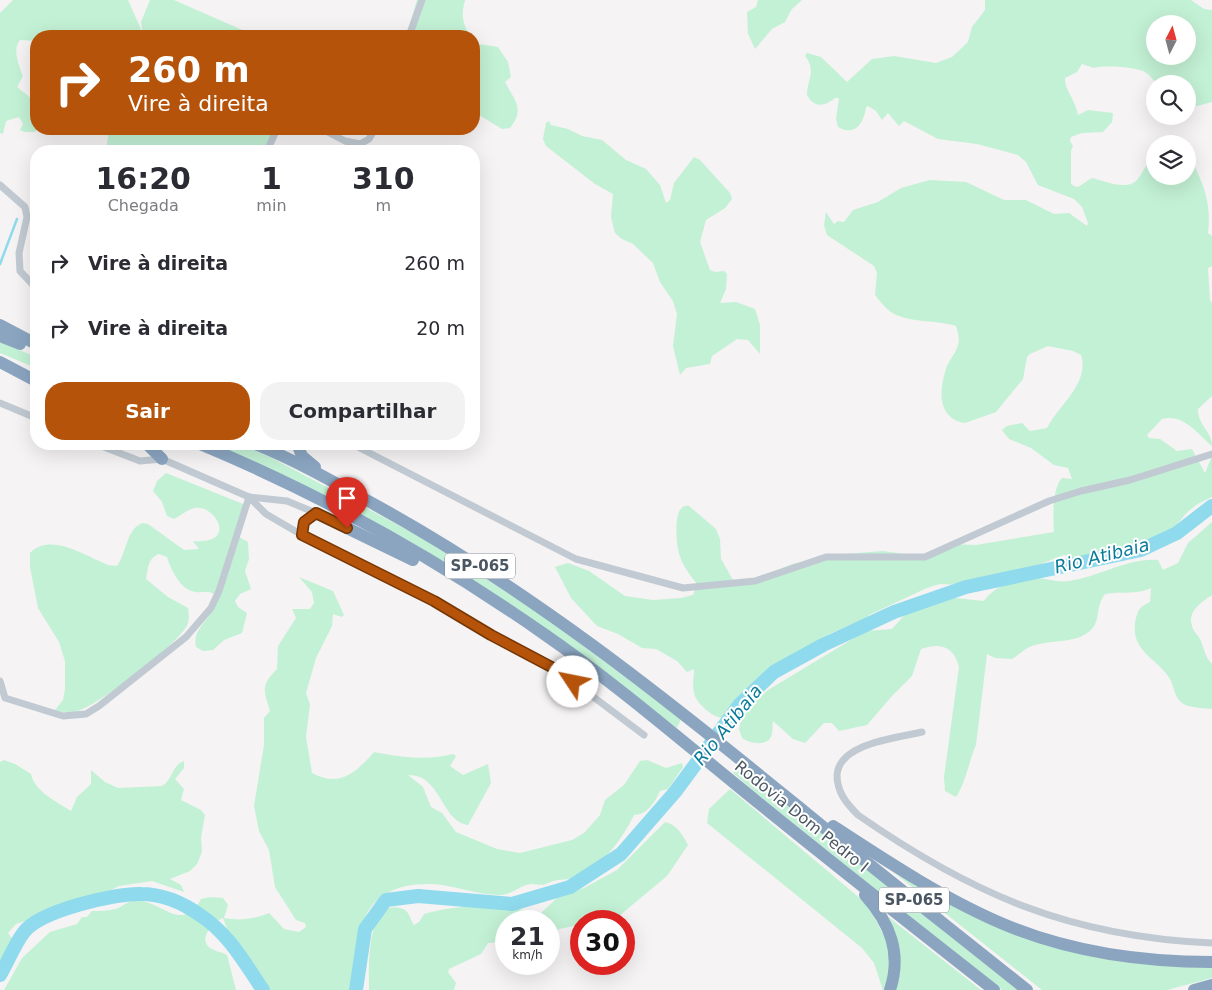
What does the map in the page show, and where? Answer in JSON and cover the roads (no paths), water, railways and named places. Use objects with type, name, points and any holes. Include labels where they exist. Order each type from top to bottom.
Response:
[{"type":"highway","points":[[0,326],[30,341]]},
{"type":"highway","points":[[0,336],[30,348]]},
{"type":"highway","points":[[0,360],[30,372]]},
{"type":"highway","points":[[0,360],[30,378]]},
{"type":"highway","points":[[153,450],[162,458]]},
{"type":"highway","name":"Rodovia Dom Pedro I","points":[[214,450],[273,476],[354,518],[441,567],[577,657],[673,731],[738,786],[994,990]]},
{"type":"highway","name":"Rodovia Dom Pedro I","points":[[267,450],[335,483],[485,569],[581,635],[687,715],[1027,990]]},
{"type":"highway","points":[[300,450],[302,456],[335,483]]},
{"type":"highway","points":[[316,513],[501,605]]},
{"type":"highway","points":[[801,809],[830,824],[949,896],[1009,926],[1061,943],[1110,954],[1162,961],[1212,962]]},
{"type":"highway","points":[[855,880],[863,893],[881,914],[891,934],[896,961],[890,990]]},
{"type":"highway","points":[[1194,990],[1212,985]]},
{"type":"street","points":[[411,30],[422,0]]},
{"type":"street","points":[[334,135],[345,141],[360,144],[369,139],[371,135]]},
{"type":"street","points":[[0,185],[24,207],[27,217],[19,253],[20,271],[30,282]]},
{"type":"street","points":[[0,403],[30,416]]},
{"type":"street","points":[[112,450],[140,461],[162,458],[249,497],[266,514],[302,535],[408,586],[559,671],[644,735]]},
{"type":"street","points":[[364,450],[576,559],[683,588],[755,581],[826,558],[925,557],[1048,501],[1081,491],[1138,478],[1212,454]]},
{"type":"street","points":[[249,497],[272,498],[316,513]]},
{"type":"street","points":[[0,680],[5,698],[55,714],[78,716],[99,706],[186,637],[200,623],[219,591],[249,497]]},
{"type":"street","points":[[302,535],[304,522],[316,513]]},
{"type":"street","points":[[922,732],[874,743],[849,753],[843,758],[838,770],[839,791],[847,804],[858,815],[958,878],[1056,919],[1124,935],[1212,943]]},
{"type":"waterway","points":[[0,264],[17,219]]},
{"type":"waterway","name":"Rio Atibaia","points":[[356,990],[365,929],[386,900],[418,896],[512,904],[570,887],[621,854],[675,792],[740,704],[774,672],[823,645],[894,612],[966,587],[1141,550],[1177,533],[1212,506]]},
{"type":"waterway","name":"Rio Atibaia","points":[[0,975],[24,932],[45,917],[61,910],[96,900],[129,894],[149,894],[179,903],[210,923],[228,940],[263,990]]}]
